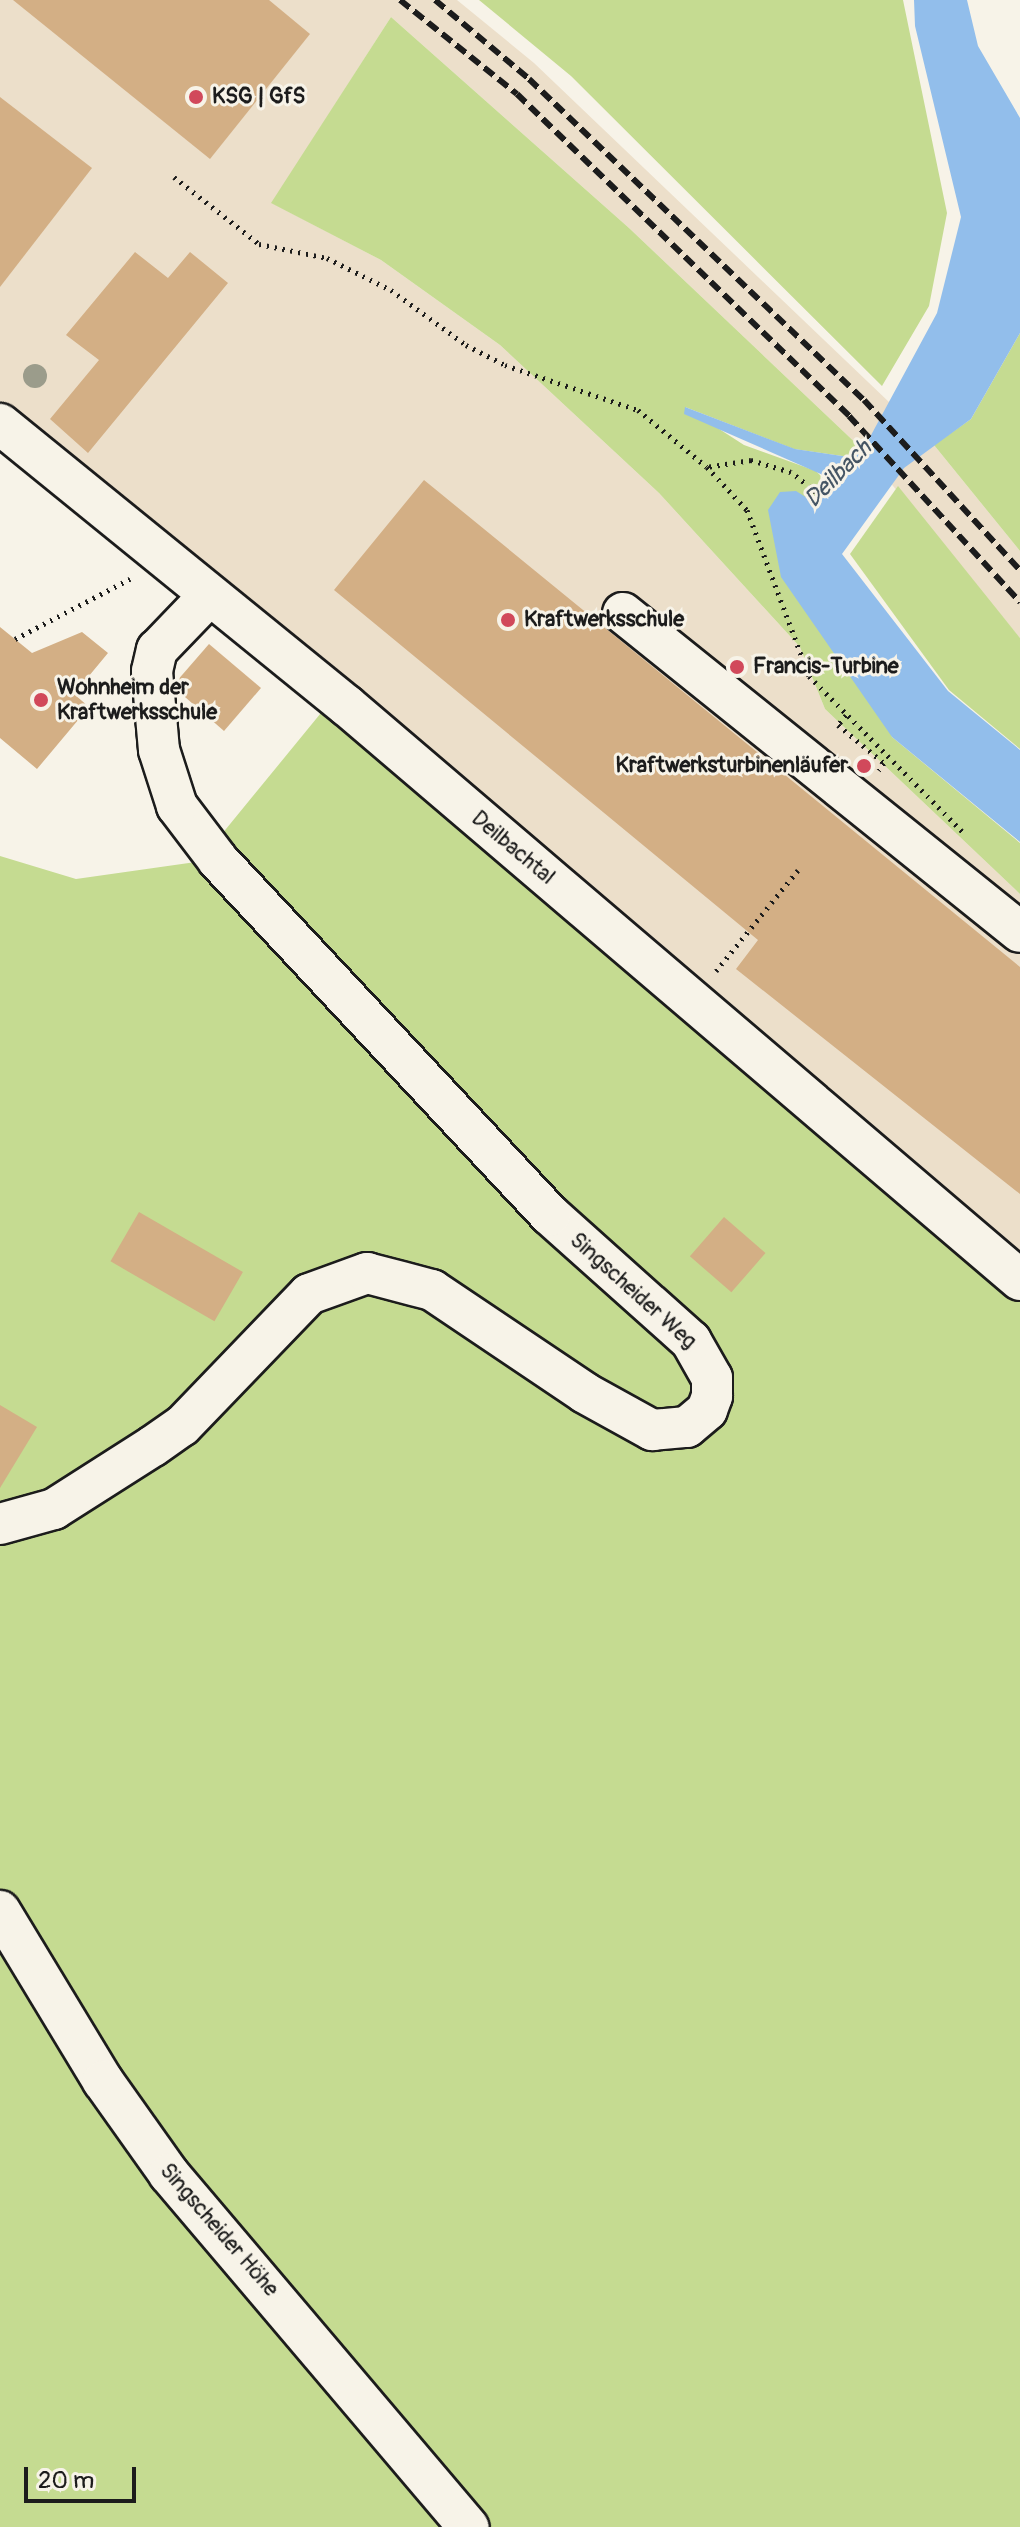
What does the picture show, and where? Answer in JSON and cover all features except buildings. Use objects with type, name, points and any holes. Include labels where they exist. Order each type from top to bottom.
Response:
[{"type":"street","name":"Deilbachtal","points":[[0,424],[346,705],[1020,1280]]},
{"type":"street","name":"Singscheider Weg","points":[[0,1524],[54,1509],[153,1446],[182,1426],[309,1294],[367,1273],[432,1290],[585,1393],[652,1430],[687,1427],[707,1410],[712,1396],[712,1378],[691,1341],[550,1215],[218,860],[177,806],[159,750],[152,671],[157,650],[209,596]]},
{"type":"street","points":[[623,613],[1020,932]]},
{"type":"street","name":"Singscheider Höhe","points":[[0,1911],[103,2081],[169,2174],[468,2527]]},
{"type":"path","points":[[174,177],[259,244],[327,258],[391,290],[466,345],[505,365],[638,410],[707,467],[747,510],[809,676],[970,839]]},
{"type":"path","points":[[707,467],[751,460],[791,472],[816,492]]},
{"type":"path","points":[[15,639],[167,562]]},
{"type":"path","points":[[846,715],[838,725],[856,739]]},
{"type":"path","points":[[736,948],[798,870]]},
{"type":"shaded area","name":"Kraftwerksschule","points":[[0,0],[457,0],[534,63],[934,445],[1020,551],[1020,638],[863,450],[629,228],[391,17],[272,203],[381,260],[500,345],[659,493],[800,647],[825,709],[1020,894],[1020,1253],[0,418]]},
{"type":"green space","points":[[479,0],[903,0],[947,213],[929,306],[882,386],[571,76]]},
{"type":"green space","points":[[391,17],[629,228],[863,450],[849,457],[794,449],[685,407],[744,445],[816,471],[828,483],[811,502],[892,737],[1020,843],[1020,894],[825,709],[800,647],[659,493],[500,345],[381,260],[271,203]]},
{"type":"green space","points":[[1020,333],[1020,551],[934,445],[971,419]]},
{"type":"green space","points":[[898,486],[1020,638],[1020,749],[949,690],[850,554]]},
{"type":"green space","points":[[325,708],[1020,1300],[1020,2527],[0,2527],[0,856],[76,879],[217,859],[217,840]]},
{"type":"water","name":"Deilbach","points":[[914,0],[967,0],[978,46],[1020,118],[1020,333],[971,419],[904,468],[842,554],[948,691],[1020,750],[1020,842],[892,737],[781,577],[768,510],[780,492],[796,491],[812,501],[828,483],[823,475],[684,414],[685,407],[795,449],[849,457],[863,450],[937,313],[961,217],[915,26]]},
{"type":"railway","points":[[400,0],[517,94],[849,416],[1020,602]]},
{"type":"railway","points":[[435,0],[529,79],[864,400],[1020,570]]},
{"type":"place","name":"KSG | GfS","points":[[196,97]]},
{"type":"place","name":"Kraftwerksschule","points":[[508,620]]},
{"type":"place","name":"Francis-Turbine","points":[[737,667]]},
{"type":"place","name":"Wohnheim der Kraftwerksschule","points":[[41,700]]},
{"type":"place","name":"Kraftwerksturbinenläufer","points":[[864,766]]}]
